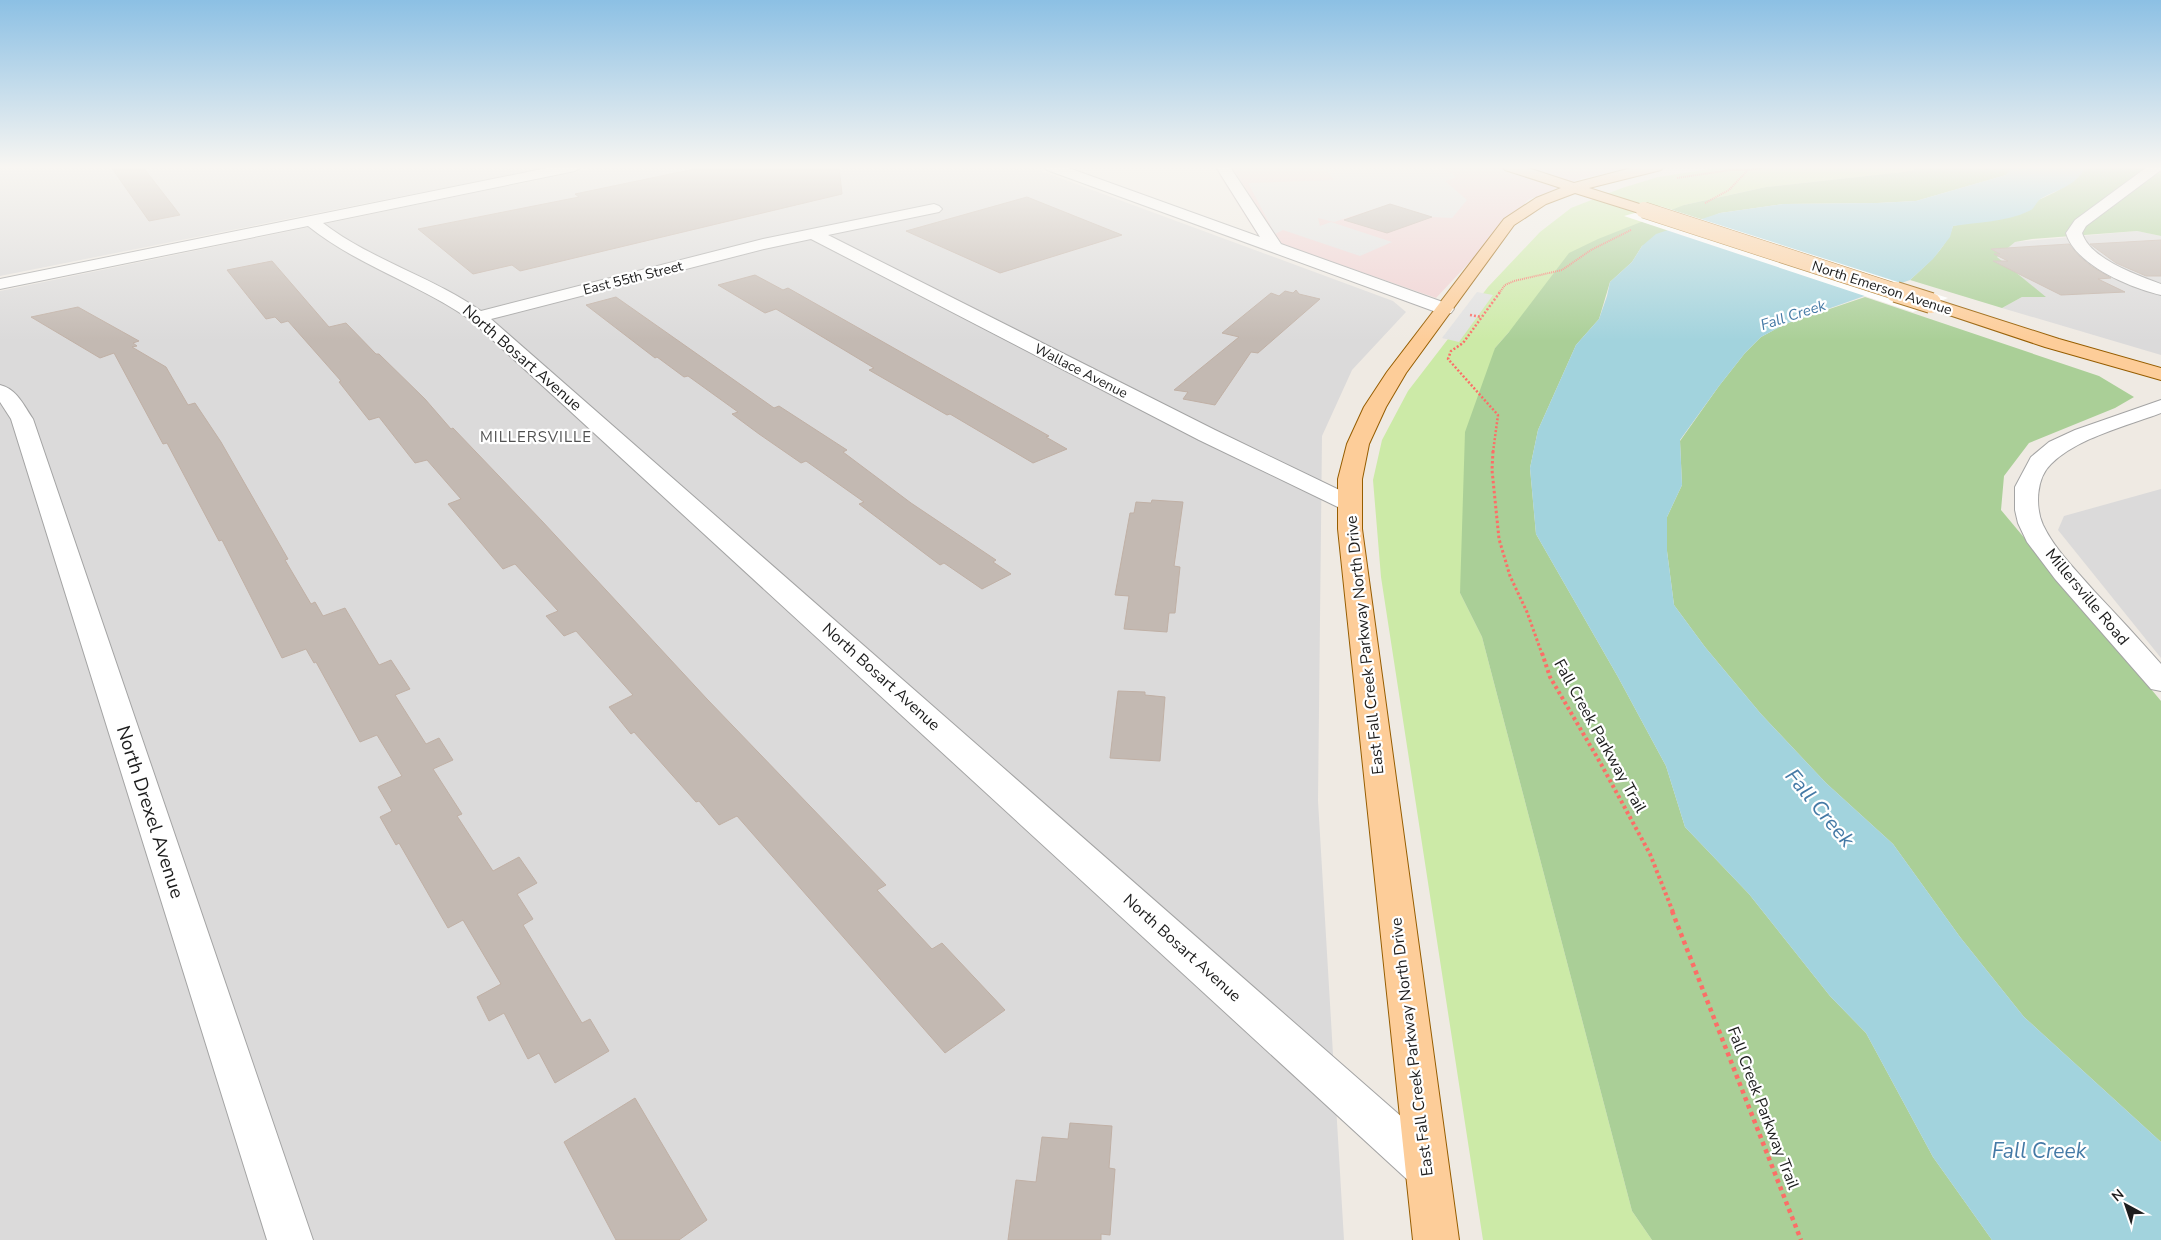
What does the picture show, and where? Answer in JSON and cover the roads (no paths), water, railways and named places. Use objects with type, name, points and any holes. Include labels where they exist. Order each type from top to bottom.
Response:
[{"type":"main road","name":"East Fall Creek Parkway North Drive","points":[[1436,1240],[1350,529],[1350,479],[1358,444],[1365,426],[1388,385],[1445,309],[1501,225]]},
{"type":"main road","name":"North Emerson Avenue","points":[[1690,225],[2052,343],[2161,374]]},
{"type":"street","points":[[0,284],[292,225]]},
{"type":"street","name":"North Bosart Avenue","points":[[316,225],[347,248],[439,291],[478,317],[1427,1168]]},
{"type":"street","name":"East 55th Street","points":[[478,317],[754,247],[857,225]]},
{"type":"street","points":[[1215,225],[1445,309]]},
{"type":"street","points":[[1260,225],[1274,246]]},
{"type":"street","points":[[2079,225],[2074,231],[2075,239],[2084,250],[2101,263],[2161,290]]},
{"type":"street","name":"Wallace Avenue","points":[[813,234],[1208,435],[1350,504]]},
{"type":"street","name":"North Drexel Avenue","points":[[0,391],[10,400],[22,419],[290,1240]]},
{"type":"street","name":"Millersville Road","points":[[2161,406],[2083,435],[2057,447],[2039,462],[2027,486],[2027,510],[2030,522],[2047,552],[2161,682]]},
{"type":"water","name":"Fall Creek","points":[[1684,225],[1962,225],[1953,226],[1950,237],[1933,259],[1910,280],[1785,324],[1761,337],[1745,353],[1719,386],[1680,440],[1682,485],[1667,517],[1667,551],[1674,605],[1705,647],[1761,714],[1826,783],[1893,844],[1960,937],[2024,1017],[2161,1142],[2161,1240],[1992,1240],[1933,1157],[1866,1033],[1830,996],[1749,894],[1685,827],[1666,766],[1618,677],[1536,534],[1530,468],[1538,430],[1576,345],[1599,319],[1610,282],[1632,262],[1642,246],[1656,234]]},
{"type":"district","name":"MILLERSVILLE","points":[[536,437]]}]
